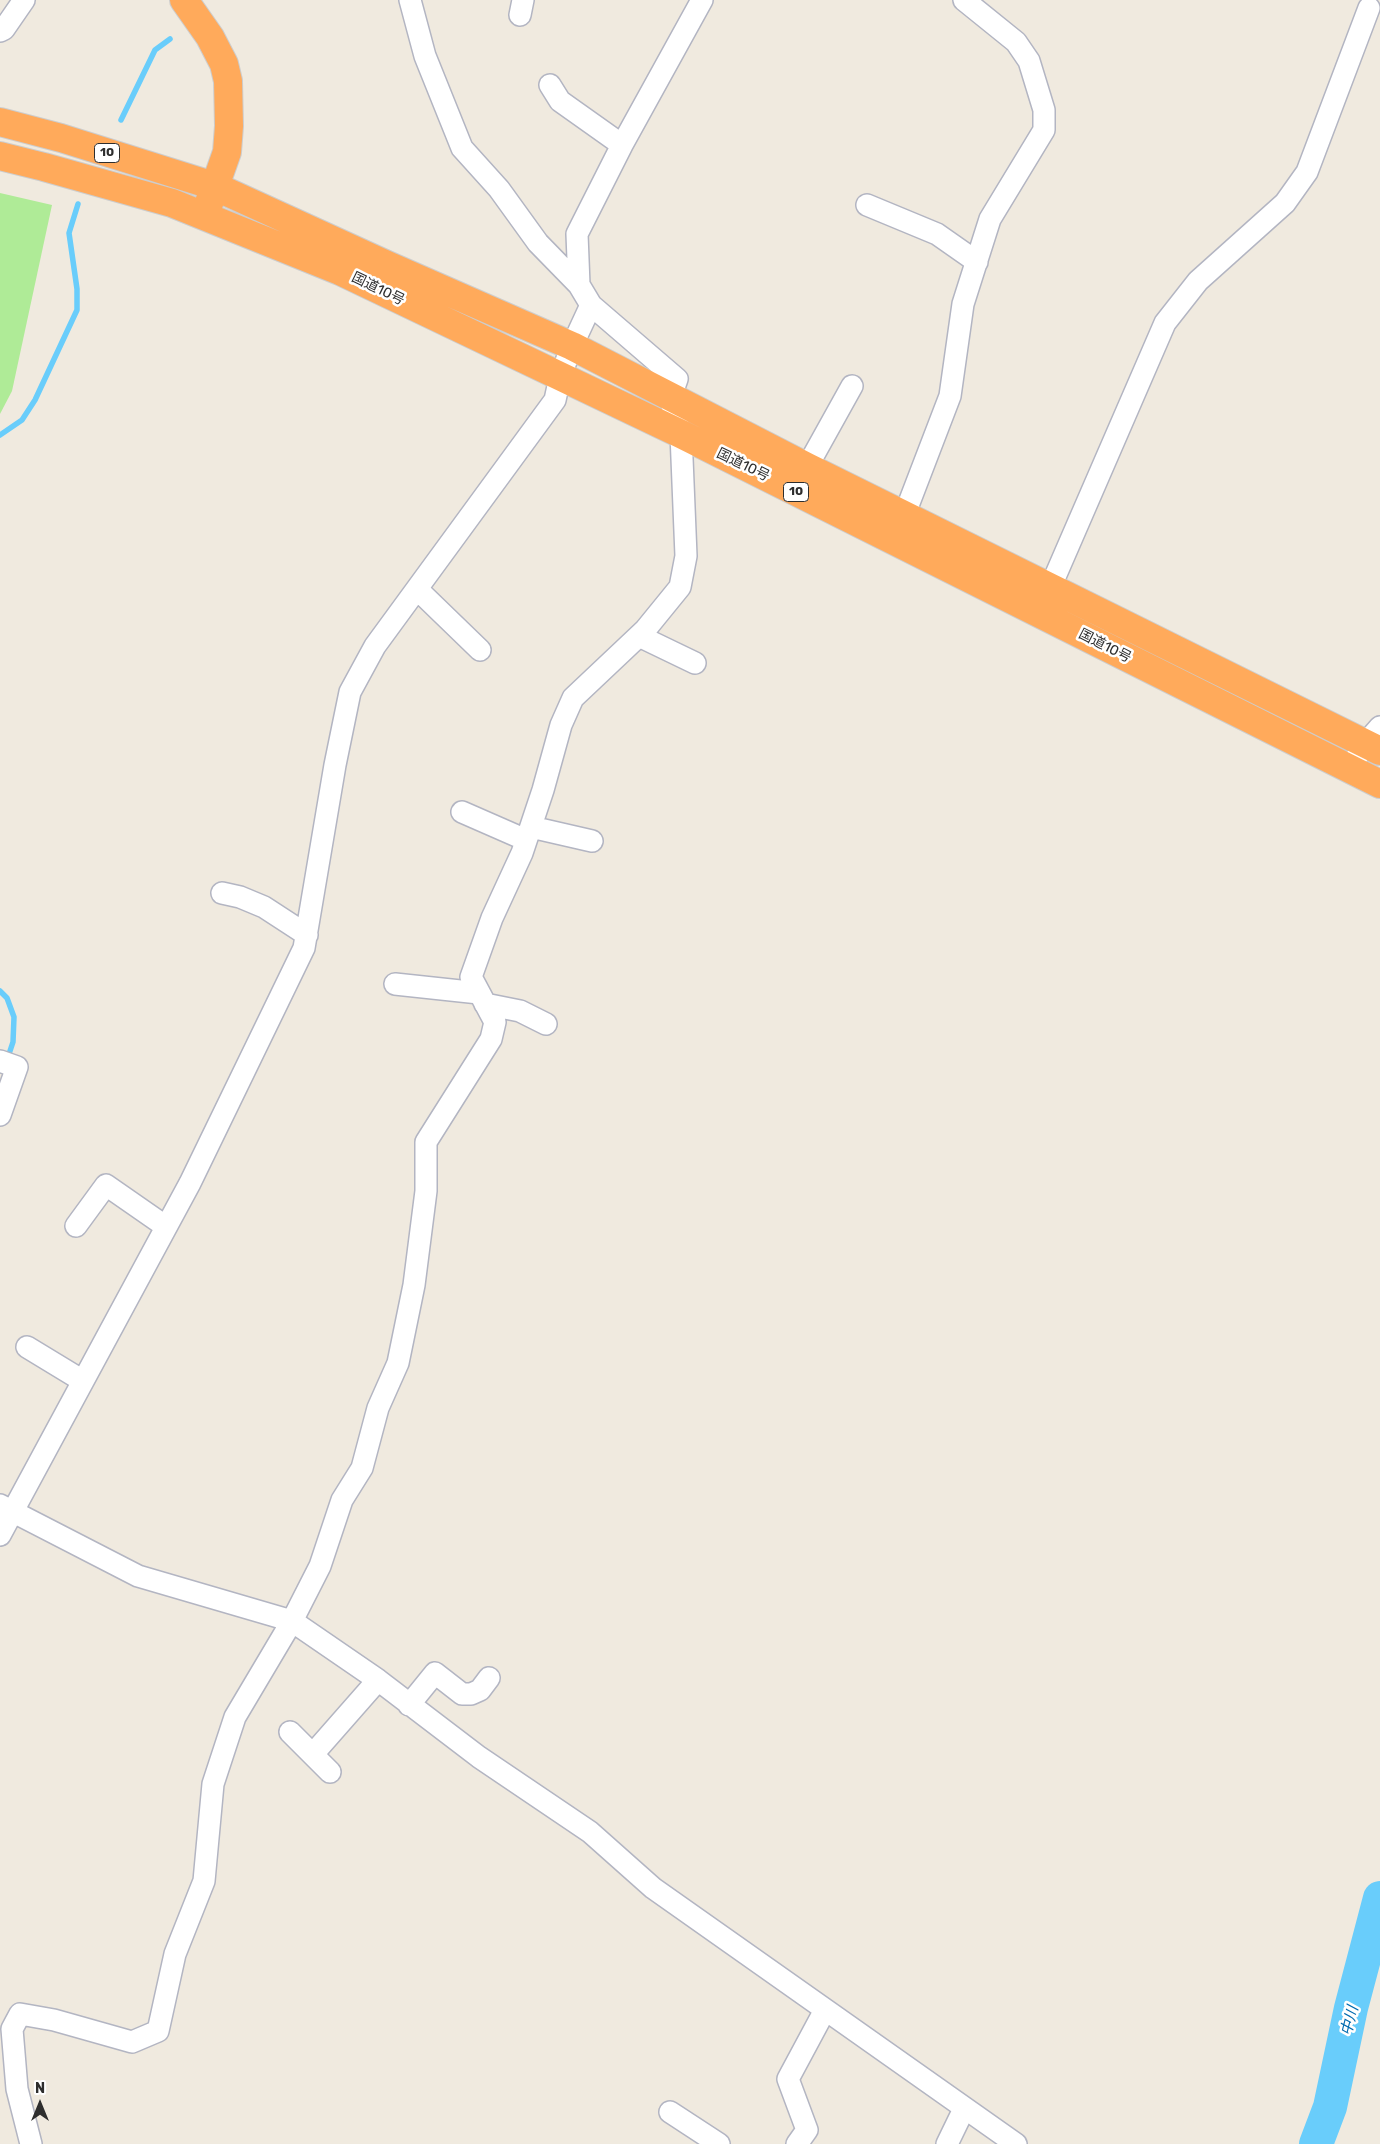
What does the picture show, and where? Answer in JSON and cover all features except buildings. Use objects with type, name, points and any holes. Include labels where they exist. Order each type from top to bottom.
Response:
[{"type":"highway","points":[[184,0],[210,37],[224,64],[228,81],[229,126],[227,152],[204,216]]},
{"type":"highway","name":"国道10号","points":[[0,122],[61,138],[214,186],[386,265],[572,346],[670,398],[904,516],[1044,601],[1349,769],[1380,784]]},
{"type":"highway","name":"国道10号","points":[[0,156],[172,203],[340,271],[681,434],[1044,601],[1375,740]]},
{"type":"street","points":[[0,31],[4,29],[24,0]]},
{"type":"street","points":[[31,2144],[17,2089],[12,2029],[20,2014],[54,2020],[132,2042],[158,2031],[175,1954],[204,1881],[213,1784],[235,1717],[292,1621],[320,1566],[342,1500],[362,1468],[378,1408],[398,1363],[414,1285],[426,1190],[426,1142],[492,1040],[495,1022],[471,977],[492,918],[529,833],[561,725],[572,698],[638,636],[680,587],[682,579],[686,556],[681,434],[670,398],[677,378],[591,305],[579,284],[538,243],[499,190],[462,148],[426,56],[410,0]]},
{"type":"street","points":[[579,284],[577,234],[622,144],[702,0]]},
{"type":"street","points":[[904,516],[950,396],[963,304],[990,219],[1044,130],[1044,110],[1029,61],[1016,42],[964,0]]},
{"type":"street","points":[[1044,601],[1164,322],[1198,281],[1284,203],[1307,172],[1369,5]]},
{"type":"street","points":[[550,85],[560,101],[622,144]]},
{"type":"street","points":[[868,205],[937,234],[977,262]]},
{"type":"street","points":[[0,1534],[7,1508],[83,1381],[165,1226],[190,1183],[304,948],[335,765],[350,692],[375,646],[555,400],[560,377],[591,305]]},
{"type":"street","points":[[806,467],[852,386]]},
{"type":"street","points":[[417,588],[480,650]]},
{"type":"street","points":[[638,636],[695,663]]},
{"type":"street","points":[[1349,769],[1375,740]]},
{"type":"street","points":[[462,812],[529,833],[592,841]]},
{"type":"street","points":[[222,892],[264,907],[306,935]]},
{"type":"street","points":[[395,984],[450,988],[520,1011],[546,1024]]},
{"type":"street","points":[[0,1061],[17,1067],[0,1115]]},
{"type":"street","points":[[76,1226],[106,1185],[165,1226]]},
{"type":"street","points":[[27,1347],[83,1381]]},
{"type":"street","points":[[7,1508],[138,1576],[292,1621],[378,1680],[479,1757],[590,1832],[653,1888],[1016,2144]]},
{"type":"street","points":[[409,1704],[435,1672],[462,1694],[471,1694],[480,1690],[489,1678]]},
{"type":"street","points":[[313,1754],[378,1680]]},
{"type":"street","points":[[290,1732],[330,1772]]},
{"type":"street","points":[[797,2144],[806,2130],[788,2079],[825,2010]]},
{"type":"street","points":[[947,2144],[964,2109]]},
{"type":"street","points":[[670,2112],[719,2144]]},
{"type":"green space","points":[[0,193],[52,205],[12,391],[0,414]]},
{"type":"waterway","points":[[121,120],[155,50],[170,39]]},
{"type":"waterway","points":[[0,435],[22,420],[35,400],[77,310],[77,289],[69,233],[78,204]]},
{"type":"waterway","points":[[0,991],[7,998],[14,1017],[13,1042],[7,1060]]},
{"type":"waterway","name":"中川","points":[[1316,2144],[1330,2107],[1351,2008],[1380,1898]]}]
